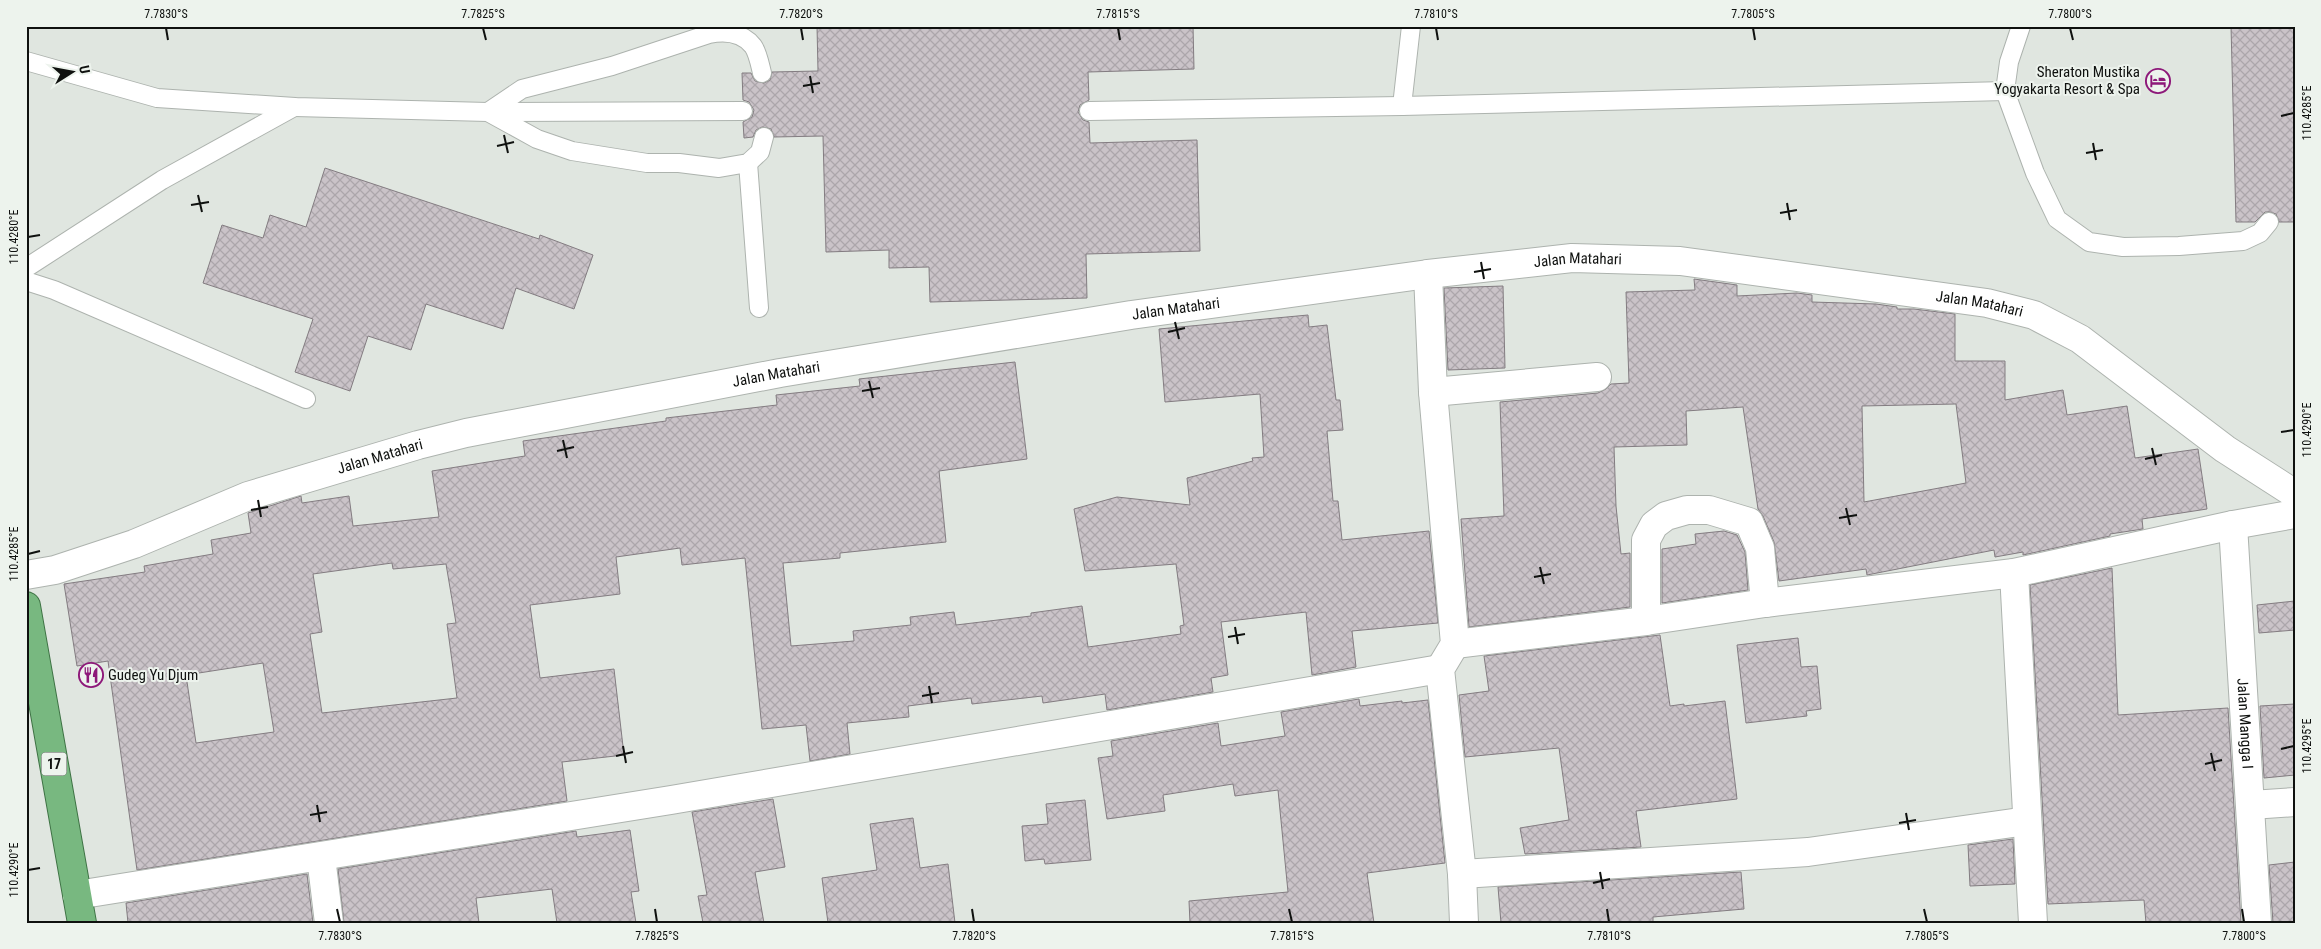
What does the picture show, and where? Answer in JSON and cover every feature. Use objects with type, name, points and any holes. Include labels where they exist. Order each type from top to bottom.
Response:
[{"type":"highway","name":"17","points":[[26,606],[82,923]]},
{"type":"street","name":"Jalan Matahari","points":[[26,575],[55,570],[134,544],[248,496],[418,445],[466,433],[780,373],[1121,317],[1428,274],[1572,258],[1680,261],[1987,303],[2034,316],[2080,340],[2225,449],[2295,494]]},
{"type":"street","points":[[1428,274],[1433,392],[1455,644],[1440,669],[1462,874],[1464,923]]},
{"type":"street","points":[[1433,392],[1597,377]]},
{"type":"street","points":[[1646,621],[1646,540],[1654,525],[1666,516],[1687,510],[1709,510],[1749,522],[1760,548],[1765,604]]},
{"type":"street","points":[[1455,644],[2014,573],[2233,525],[2295,514]]},
{"type":"street","name":"Jalan Mangga I","points":[[2233,525],[2257,923]]},
{"type":"street","points":[[2014,573],[2033,923]]},
{"type":"street","points":[[77,895],[321,857],[1440,669]]},
{"type":"street","points":[[2251,805],[2295,802]]},
{"type":"street","points":[[1462,874],[1808,852],[2027,821]]},
{"type":"street","points":[[321,857],[329,923]]},
{"type":"lane","points":[[1402,106],[1411,26]]},
{"type":"lane","points":[[2021,26],[2009,62],[2005,91],[2035,174],[2057,218],[2089,242],[2123,247],[2179,246],[2243,241],[2260,233],[2269,222]]},
{"type":"lane","points":[[488,112],[522,89],[555,79],[612,66],[708,34],[724,31],[740,36],[753,46],[762,73]]},
{"type":"lane","points":[[26,62],[157,98],[295,106],[488,112],[743,110]]},
{"type":"lane","points":[[1089,111],[1402,106],[2005,91]]},
{"type":"lane","points":[[26,268],[162,180],[295,106]]},
{"type":"lane","points":[[488,112],[537,139],[581,153],[647,163],[679,163],[719,168],[748,163],[760,152],[764,137]]},
{"type":"lane","points":[[748,163],[759,308]]},
{"type":"lane","points":[[26,281],[54,290],[306,399]]},
{"type":"building","points":[[817,26],[1193,26],[1194,69],[1088,72],[1089,100],[1080,105],[1078,112],[1083,120],[1089,122],[1090,143],[1197,140],[1200,251],[1086,254],[1087,298],[930,302],[929,267],[889,268],[889,250],[826,252],[823,136],[774,137],[771,129],[762,127],[756,130],[753,137],[744,138],[743,122],[752,117],[754,110],[749,102],[743,100],[742,73],[751,73],[755,81],[764,83],[770,80],[772,72],[818,71]]},
{"type":"building","points":[[2231,26],[2295,26],[2295,222],[2279,222],[2276,214],[2265,212],[2255,222],[2236,222]]},
{"type":"building","points":[[325,168],[539,239],[540,235],[593,255],[574,309],[516,288],[503,329],[426,304],[411,350],[368,336],[350,391],[295,372],[313,319],[203,283],[222,225],[263,238],[270,215],[306,227]]},
{"type":"building","points":[[1694,279],[1737,285],[1737,296],[1797,293],[1812,295],[1812,302],[1876,304],[1897,307],[1897,309],[1955,314],[1955,361],[2005,361],[2005,400],[2063,390],[2067,415],[2127,406],[2135,458],[2198,449],[2207,509],[2142,519],[2143,529],[2110,534],[2110,536],[2023,555],[2023,552],[1995,557],[1994,550],[1867,575],[1866,569],[1779,581],[1774,542],[1758,509],[1743,407],[1686,411],[1687,445],[1614,447],[1616,506],[1621,554],[1630,553],[1630,607],[1469,627],[1461,519],[1504,516],[1500,402],[1598,393],[1611,384],[1629,383],[1626,292],[1695,290]],"holes":[[[1956,404],[1966,483],[1864,502],[1862,406]]]},
{"type":"building","points":[[1503,286],[1505,368],[1448,370],[1444,288]]},
{"type":"building","points":[[1308,315],[1309,327],[1327,325],[1336,400],[1340,400],[1343,430],[1327,431],[1333,501],[1338,501],[1342,540],[1429,531],[1438,623],[1352,631],[1356,667],[1312,675],[1306,612],[1221,622],[1228,675],[1211,678],[1213,692],[1107,710],[1105,694],[1043,703],[1042,696],[972,704],[971,698],[908,706],[909,717],[847,723],[850,754],[810,761],[806,725],[762,729],[745,558],[682,565],[680,548],[616,557],[620,594],[530,605],[540,678],[614,669],[624,755],[562,762],[567,801],[137,870],[108,661],[77,666],[64,584],[145,572],[144,566],[213,554],[211,540],[251,533],[248,513],[301,496],[302,503],[349,496],[353,526],[439,517],[432,471],[525,456],[523,441],[666,421],[666,418],[777,405],[776,395],[860,386],[859,379],[1015,362],[1027,459],[939,471],[946,542],[840,553],[840,558],[783,563],[791,646],[854,641],[853,631],[911,625],[910,617],[954,612],[956,625],[1031,616],[1031,613],[1082,606],[1088,647],[1181,634],[1180,626],[1184,625],[1176,564],[1085,571],[1074,509],[1117,497],[1190,505],[1187,478],[1253,461],[1252,458],[1264,457],[1260,394],[1165,402],[1159,329]],"holes":[[[392,563],[393,569],[446,564],[456,623],[447,624],[457,698],[322,713],[310,634],[322,632],[313,574]],[[263,663],[274,732],[196,743],[186,675]]]},
{"type":"building","points":[[1724,531],[1737,535],[1745,552],[1748,590],[1662,603],[1662,549],[1696,544],[1695,534]]},
{"type":"building","points":[[2112,568],[2118,715],[2228,708],[2241,923],[2146,923],[2144,900],[2048,904],[2030,585]]},
{"type":"building","points":[[2295,601],[2295,630],[2259,633],[2257,605]]},
{"type":"building","points":[[1660,635],[1670,706],[1725,701],[1737,799],[1636,811],[1641,847],[1525,854],[1520,828],[1569,820],[1559,748],[1465,757],[1459,695],[1489,691],[1484,656]]},
{"type":"building","points":[[1798,638],[1801,667],[1817,666],[1821,709],[1806,711],[1807,716],[1746,723],[1737,645]]},
{"type":"building","points":[[1359,699],[1360,706],[1428,700],[1445,863],[1367,873],[1374,923],[1190,923],[1189,901],[1288,892],[1278,790],[1235,796],[1233,784],[1163,795],[1165,811],[1107,819],[1098,758],[1113,756],[1111,741],[1218,723],[1221,746],[1285,736],[1281,712]]},
{"type":"building","points":[[2295,704],[2295,775],[2264,778],[2260,706]]},
{"type":"building","points":[[773,799],[785,867],[755,872],[764,923],[703,923],[698,896],[707,895],[692,812]]},
{"type":"building","points":[[1085,800],[1091,860],[1045,864],[1044,859],[1025,861],[1022,826],[1048,824],[1046,804]]},
{"type":"building","points":[[913,818],[920,868],[948,864],[955,923],[828,923],[822,878],[877,870],[870,824]]},
{"type":"building","points":[[630,830],[639,891],[631,892],[636,923],[557,923],[552,889],[476,898],[479,923],[344,923],[338,869],[576,831],[577,837]]},
{"type":"building","points":[[2013,839],[2015,884],[1970,886],[1968,845]]},
{"type":"building","points":[[2295,862],[2295,923],[2273,923],[2269,865]]},
{"type":"building","points":[[1741,872],[1744,909],[1653,917],[1653,923],[1501,923],[1498,887]]},
{"type":"building","points":[[307,874],[313,923],[128,923],[126,903]]},
{"type":"place","name":"Sheraton Mustika Yogyakarta Resort & Spa","points":[[2158,81]]},
{"type":"place","name":"Gudeg Yu Djum","points":[[91,675]]}]
